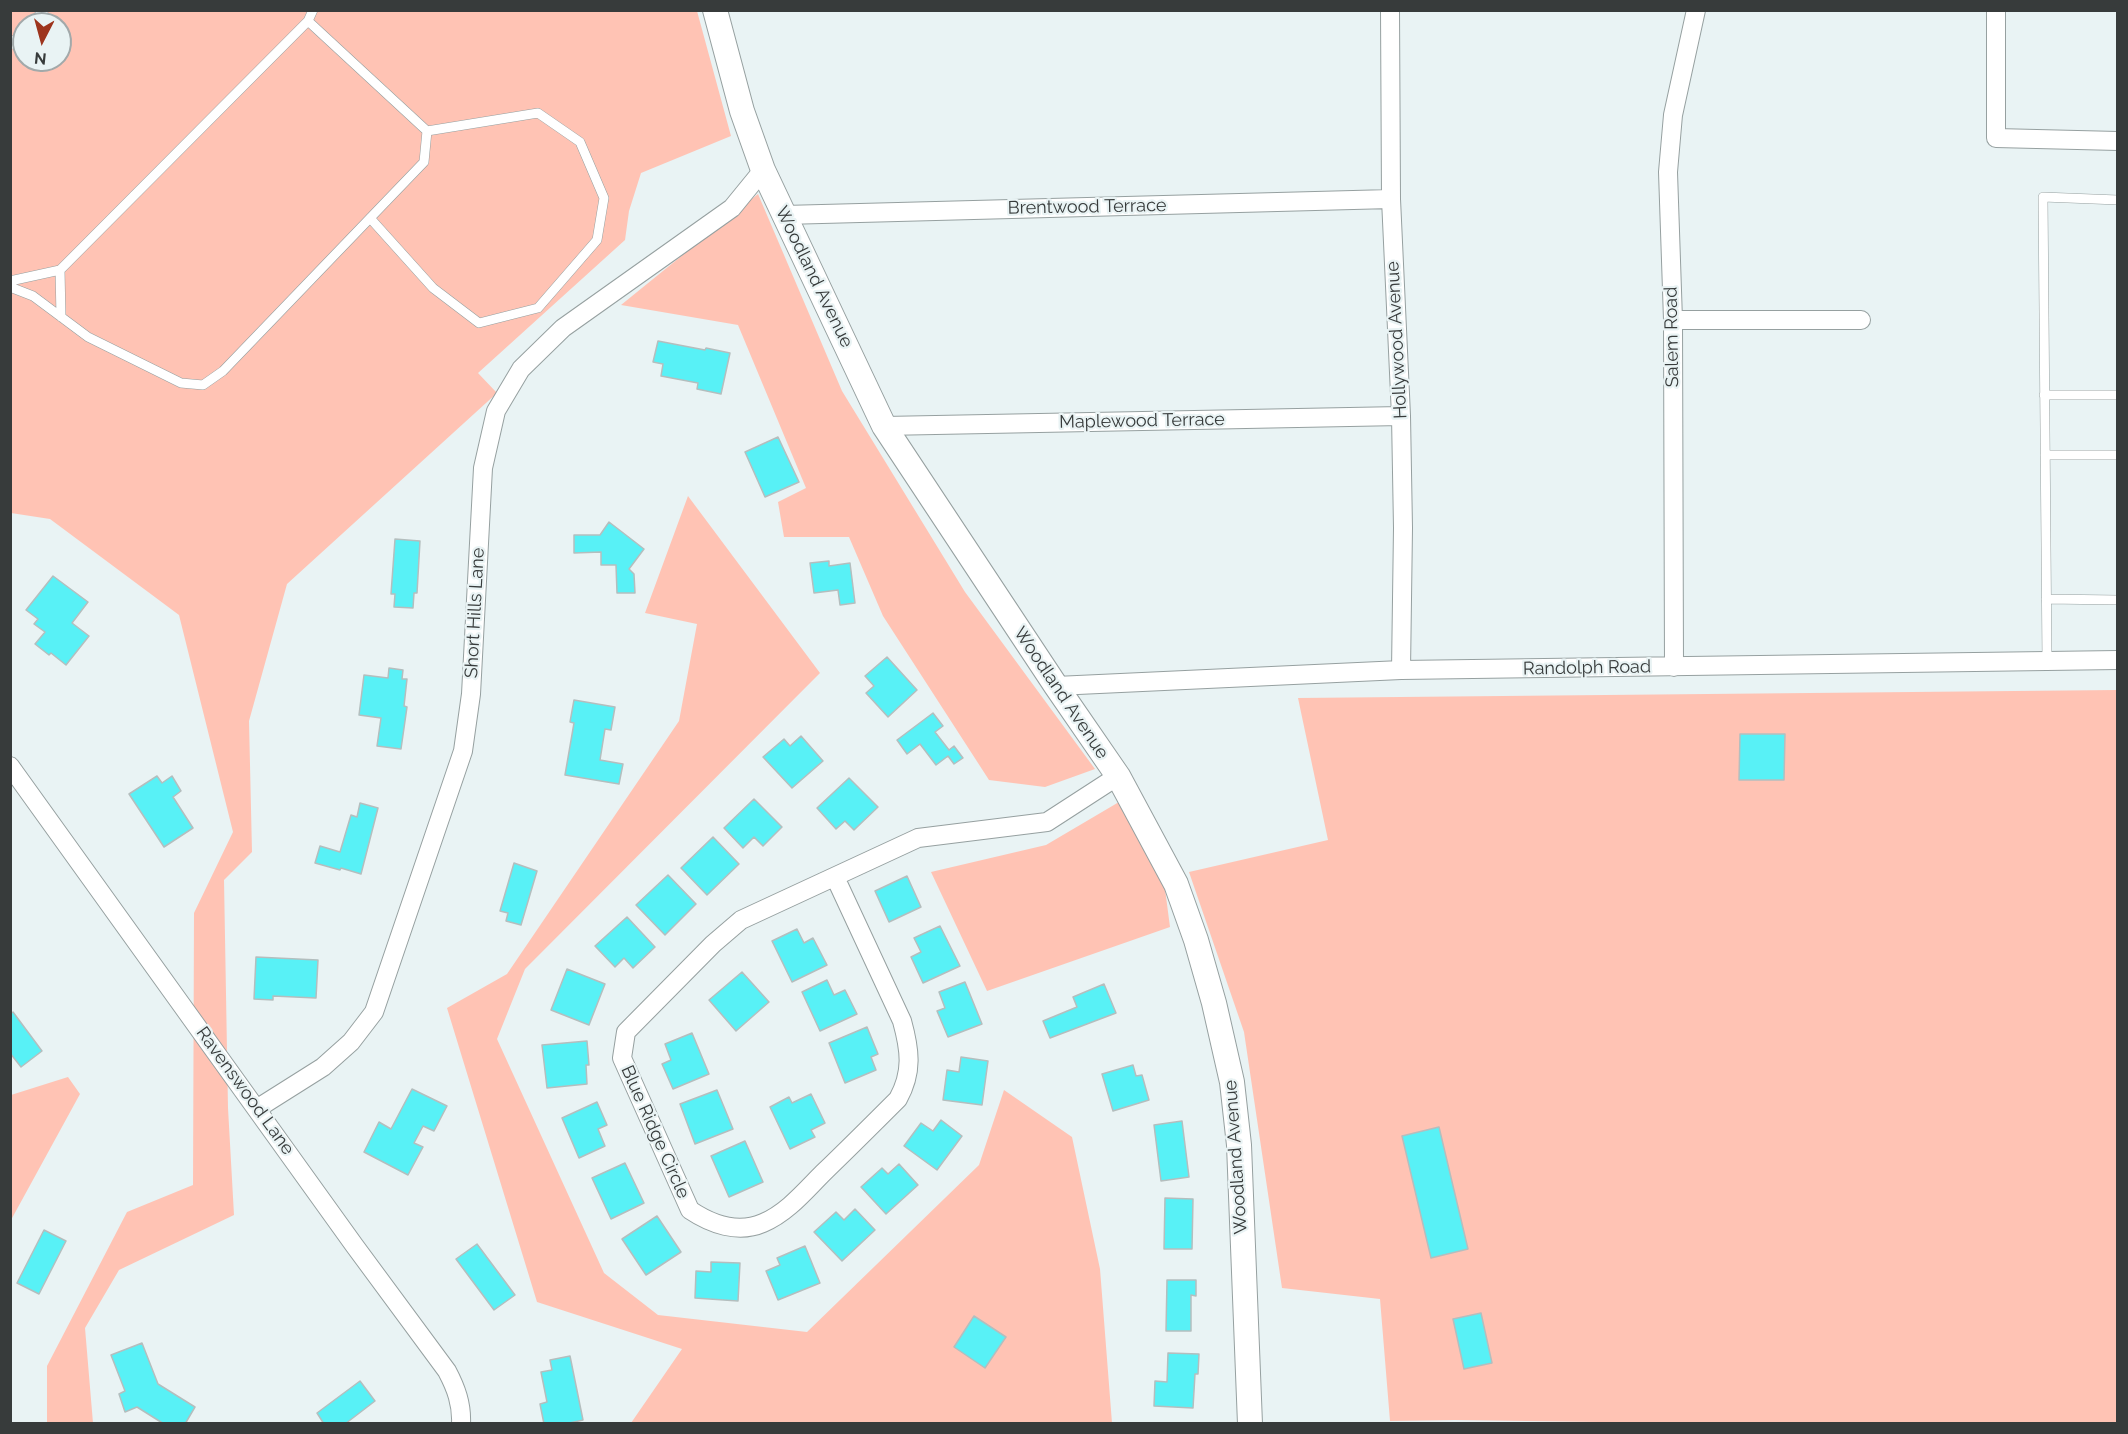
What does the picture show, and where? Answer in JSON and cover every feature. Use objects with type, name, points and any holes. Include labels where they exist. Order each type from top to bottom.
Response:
[{"type":"street","name":"Woodland Avenue","points":[[715,10],[742,111],[763,170],[884,426],[1118,776],[1176,884],[1202,961],[1232,1082],[1239,1145],[1250,1424]]},
{"type":"street","name":"Hollywood Avenue","points":[[1390,10],[1391,199],[1401,416],[1403,528],[1401,670]]},
{"type":"street","name":"Salem Road","points":[[1674,667],[1673,320],[1668,172],[1673,115],[1696,10]]},
{"type":"street","points":[[1996,10],[1996,138],[2118,141]]},
{"type":"street","name":"Short Hills Lane","points":[[258,1108],[323,1067],[351,1042],[374,1012],[463,751],[471,694],[483,468],[496,411],[521,369],[563,328],[732,208],[763,170]]},
{"type":"street","name":"Brentwood Terrace","points":[[784,215],[1391,199]]},
{"type":"street","points":[[1673,320],[1861,320]]},
{"type":"street","name":"Maplewood Terrace","points":[[884,426],[1401,416]]},
{"type":"street","name":"Randolph Road","points":[[1056,686],[1401,670],[2118,660]]},
{"type":"street","name":"Ravenswood Lane","points":[[10,766],[447,1371],[460,1403],[461,1424]]},
{"type":"street","name":"Blue Ridge Circle","points":[[835,877],[902,1021],[908,1046],[907,1084],[898,1099],[786,1210],[762,1224],[743,1227],[727,1227],[707,1221],[690,1210],[622,1058],[626,1032],[713,944],[741,920],[918,838],[1047,822],[1118,776]]},
{"type":"lane","points":[[10,280],[60,270],[308,21],[313,10]]},
{"type":"lane","points":[[308,21],[427,131]]},
{"type":"lane","points":[[370,218],[433,288],[479,323],[538,308],[597,240],[604,198],[580,142],[538,113],[427,131]]},
{"type":"lane","points":[[10,287],[33,296],[88,337],[181,383],[202,385],[223,371],[424,162],[427,131]]},
{"type":"lane","points":[[2047,661],[2043,197],[2118,200]]},
{"type":"lane","points":[[60,270],[61,317]]},
{"type":"lane","points":[[2044,395],[2118,395]]},
{"type":"lane","points":[[2044,455],[2118,455]]},
{"type":"lane","points":[[2046,599],[2118,600]]},
{"type":"shaded area","points":[[10,11],[697,11],[731,136],[641,173],[629,211],[625,240],[478,373],[497,393],[287,584],[249,721],[252,852],[224,880],[228,1108],[234,1215],[119,1270],[85,1328],[93,1423],[47,1423],[47,1366],[127,1212],[193,1185],[194,913],[233,832],[179,615],[50,519],[11,513]]},
{"type":"shaded area","points":[[758,194],[842,391],[965,592],[1095,769],[1045,787],[989,780],[883,616],[849,537],[784,537],[778,502],[806,488],[738,325],[621,305]]},
{"type":"shaded area","points":[[688,496],[820,673],[525,969],[497,1039],[604,1273],[658,1315],[807,1332],[979,1165],[1004,1090],[1072,1137],[1100,1269],[1112,1423],[631,1423],[682,1349],[537,1302],[447,1008],[507,974],[679,721],[697,624],[645,613]]},
{"type":"shaded area","points":[[2117,690],[2117,1423],[1741,1424],[1390,1421],[1380,1299],[1282,1288],[1244,1032],[1189,872],[1328,840],[1298,698]]},
{"type":"shaded area","points":[[1119,802],[1165,889],[1170,927],[987,991],[931,872],[1046,845]]},
{"type":"shaded area","points":[[68,1077],[80,1094],[11,1220],[11,1095]]},
{"type":"building","points":[[658,341],[730,353],[721,394],[697,389],[698,383],[661,376],[663,364],[653,362]]},
{"type":"building","points":[[778,437],[799,482],[765,497],[745,452]]},
{"type":"building","points":[[609,522],[644,549],[629,569],[634,574],[635,593],[617,593],[616,565],[601,565],[601,552],[574,553],[574,535],[600,535]]},
{"type":"building","points":[[395,539],[420,541],[417,593],[414,593],[413,608],[394,607],[395,594],[391,594]]},
{"type":"building","points":[[829,561],[829,566],[850,563],[855,603],[840,605],[838,590],[814,593],[810,563]]},
{"type":"building","points":[[53,576],[88,602],[72,623],[89,636],[66,665],[35,644],[45,632],[34,624],[38,619],[26,610]]},
{"type":"building","points":[[887,657],[917,690],[888,717],[866,693],[874,686],[865,676]]},
{"type":"building","points":[[389,668],[403,670],[402,679],[407,679],[404,706],[407,707],[401,749],[377,746],[381,718],[359,715],[364,675],[388,678]]},
{"type":"building","points":[[574,700],[615,707],[611,730],[605,729],[600,760],[623,764],[619,784],[565,775],[574,723],[570,722]]},
{"type":"building","points":[[933,713],[943,726],[935,732],[949,750],[954,746],[963,758],[954,764],[948,756],[936,765],[920,744],[907,754],[897,740]]},
{"type":"building","points":[[1740,734],[1785,734],[1784,780],[1739,780]]},
{"type":"building","points":[[801,736],[823,761],[792,788],[763,757],[784,739],[790,746]]},
{"type":"building","points":[[157,776],[162,783],[172,776],[181,791],[173,797],[193,828],[164,847],[129,794]]},
{"type":"building","points":[[849,778],[878,807],[854,830],[845,821],[836,829],[817,808]]},
{"type":"building","points":[[754,799],[782,827],[763,846],[754,837],[743,848],[724,828]]},
{"type":"building","points":[[360,803],[378,808],[361,874],[315,863],[320,846],[340,852],[351,815],[357,817]]},
{"type":"building","points":[[713,837],[739,864],[707,895],[681,868]]},
{"type":"building","points":[[514,863],[537,871],[521,925],[506,921],[508,913],[500,911]]},
{"type":"building","points":[[668,875],[696,904],[665,935],[636,905]]},
{"type":"building","points":[[907,876],[921,907],[889,922],[875,891]]},
{"type":"building","points":[[627,917],[655,947],[633,968],[624,958],[615,967],[595,946]]},
{"type":"building","points":[[940,926],[960,966],[923,983],[911,957],[921,952],[914,938]]},
{"type":"building","points":[[797,929],[804,943],[813,938],[827,965],[792,982],[772,941]]},
{"type":"building","points":[[256,957],[318,960],[316,998],[273,996],[273,1000],[254,999]]},
{"type":"building","points":[[567,969],[605,984],[589,1025],[551,1010]]},
{"type":"building","points":[[742,972],[769,1002],[736,1031],[709,1000]]},
{"type":"building","points":[[827,980],[834,995],[845,990],[857,1014],[820,1031],[802,992]]},
{"type":"building","points":[[965,982],[982,1024],[948,1037],[937,1011],[945,1008],[939,992]]},
{"type":"building","points":[[1104,984],[1116,1013],[1050,1038],[1043,1021],[1077,1007],[1073,997]]},
{"type":"building","points":[[13,1012],[42,1051],[21,1067],[10,1053],[10,1014]]},
{"type":"building","points":[[867,1027],[878,1054],[871,1057],[876,1070],[845,1083],[829,1043]]},
{"type":"building","points":[[692,1033],[709,1074],[673,1089],[662,1064],[671,1060],[665,1044]]},
{"type":"building","points":[[587,1041],[589,1065],[586,1065],[587,1084],[547,1088],[542,1045]]},
{"type":"building","points":[[961,1057],[988,1061],[982,1105],[943,1100],[947,1070],[959,1072]]},
{"type":"building","points":[[1133,1065],[1136,1076],[1142,1075],[1149,1100],[1113,1111],[1102,1074]]},
{"type":"building","points":[[412,1089],[447,1106],[434,1131],[423,1126],[414,1143],[423,1147],[408,1175],[364,1152],[379,1122],[391,1129]]},
{"type":"building","points":[[717,1090],[733,1129],[695,1144],[680,1104]]},
{"type":"building","points":[[811,1094],[825,1123],[811,1130],[815,1137],[790,1149],[770,1107],[789,1097],[792,1103]]},
{"type":"building","points":[[597,1102],[607,1125],[598,1129],[605,1146],[579,1158],[562,1118]]},
{"type":"building","points":[[941,1120],[962,1136],[937,1170],[904,1146],[921,1123],[933,1131]]},
{"type":"building","points":[[1182,1121],[1189,1177],[1161,1181],[1154,1125]]},
{"type":"building","points":[[1439,1127],[1468,1249],[1431,1258],[1402,1136]]},
{"type":"building","points":[[745,1141],[763,1182],[729,1197],[711,1156]]},
{"type":"building","points":[[625,1163],[644,1203],[611,1219],[592,1178]]},
{"type":"building","points":[[899,1164],[918,1185],[886,1214],[861,1187],[882,1168],[888,1174]]},
{"type":"building","points":[[1165,1198],[1193,1199],[1192,1249],[1164,1249]]},
{"type":"building","points":[[855,1209],[875,1230],[842,1261],[814,1232],[836,1212],[844,1220]]},
{"type":"building","points":[[657,1216],[681,1252],[646,1275],[622,1239]]},
{"type":"building","points":[[44,1230],[66,1241],[39,1294],[17,1283]]},
{"type":"building","points":[[477,1244],[515,1295],[494,1310],[456,1259]]},
{"type":"building","points":[[805,1246],[820,1283],[778,1300],[766,1271],[780,1265],[777,1258]]},
{"type":"building","points":[[711,1262],[740,1263],[738,1301],[695,1298],[696,1271],[711,1272]]},
{"type":"building","points":[[1167,1280],[1196,1280],[1196,1296],[1191,1295],[1191,1331],[1166,1331]]},
{"type":"building","points":[[1481,1313],[1492,1363],[1464,1369],[1453,1319]]},
{"type":"building","points":[[974,1316],[1006,1337],[985,1368],[954,1347]]},
{"type":"building","points":[[142,1343],[158,1384],[195,1407],[185,1424],[164,1424],[137,1407],[125,1412],[119,1394],[125,1391],[111,1355]]},
{"type":"building","points":[[1168,1353],[1199,1354],[1193,1408],[1154,1406],[1155,1381],[1167,1382]]},
{"type":"building","points":[[570,1356],[583,1420],[565,1424],[544,1424],[540,1404],[547,1402],[541,1372],[552,1370],[550,1360]]},
{"type":"building","points":[[360,1381],[375,1401],[345,1424],[324,1424],[317,1413]]}]
